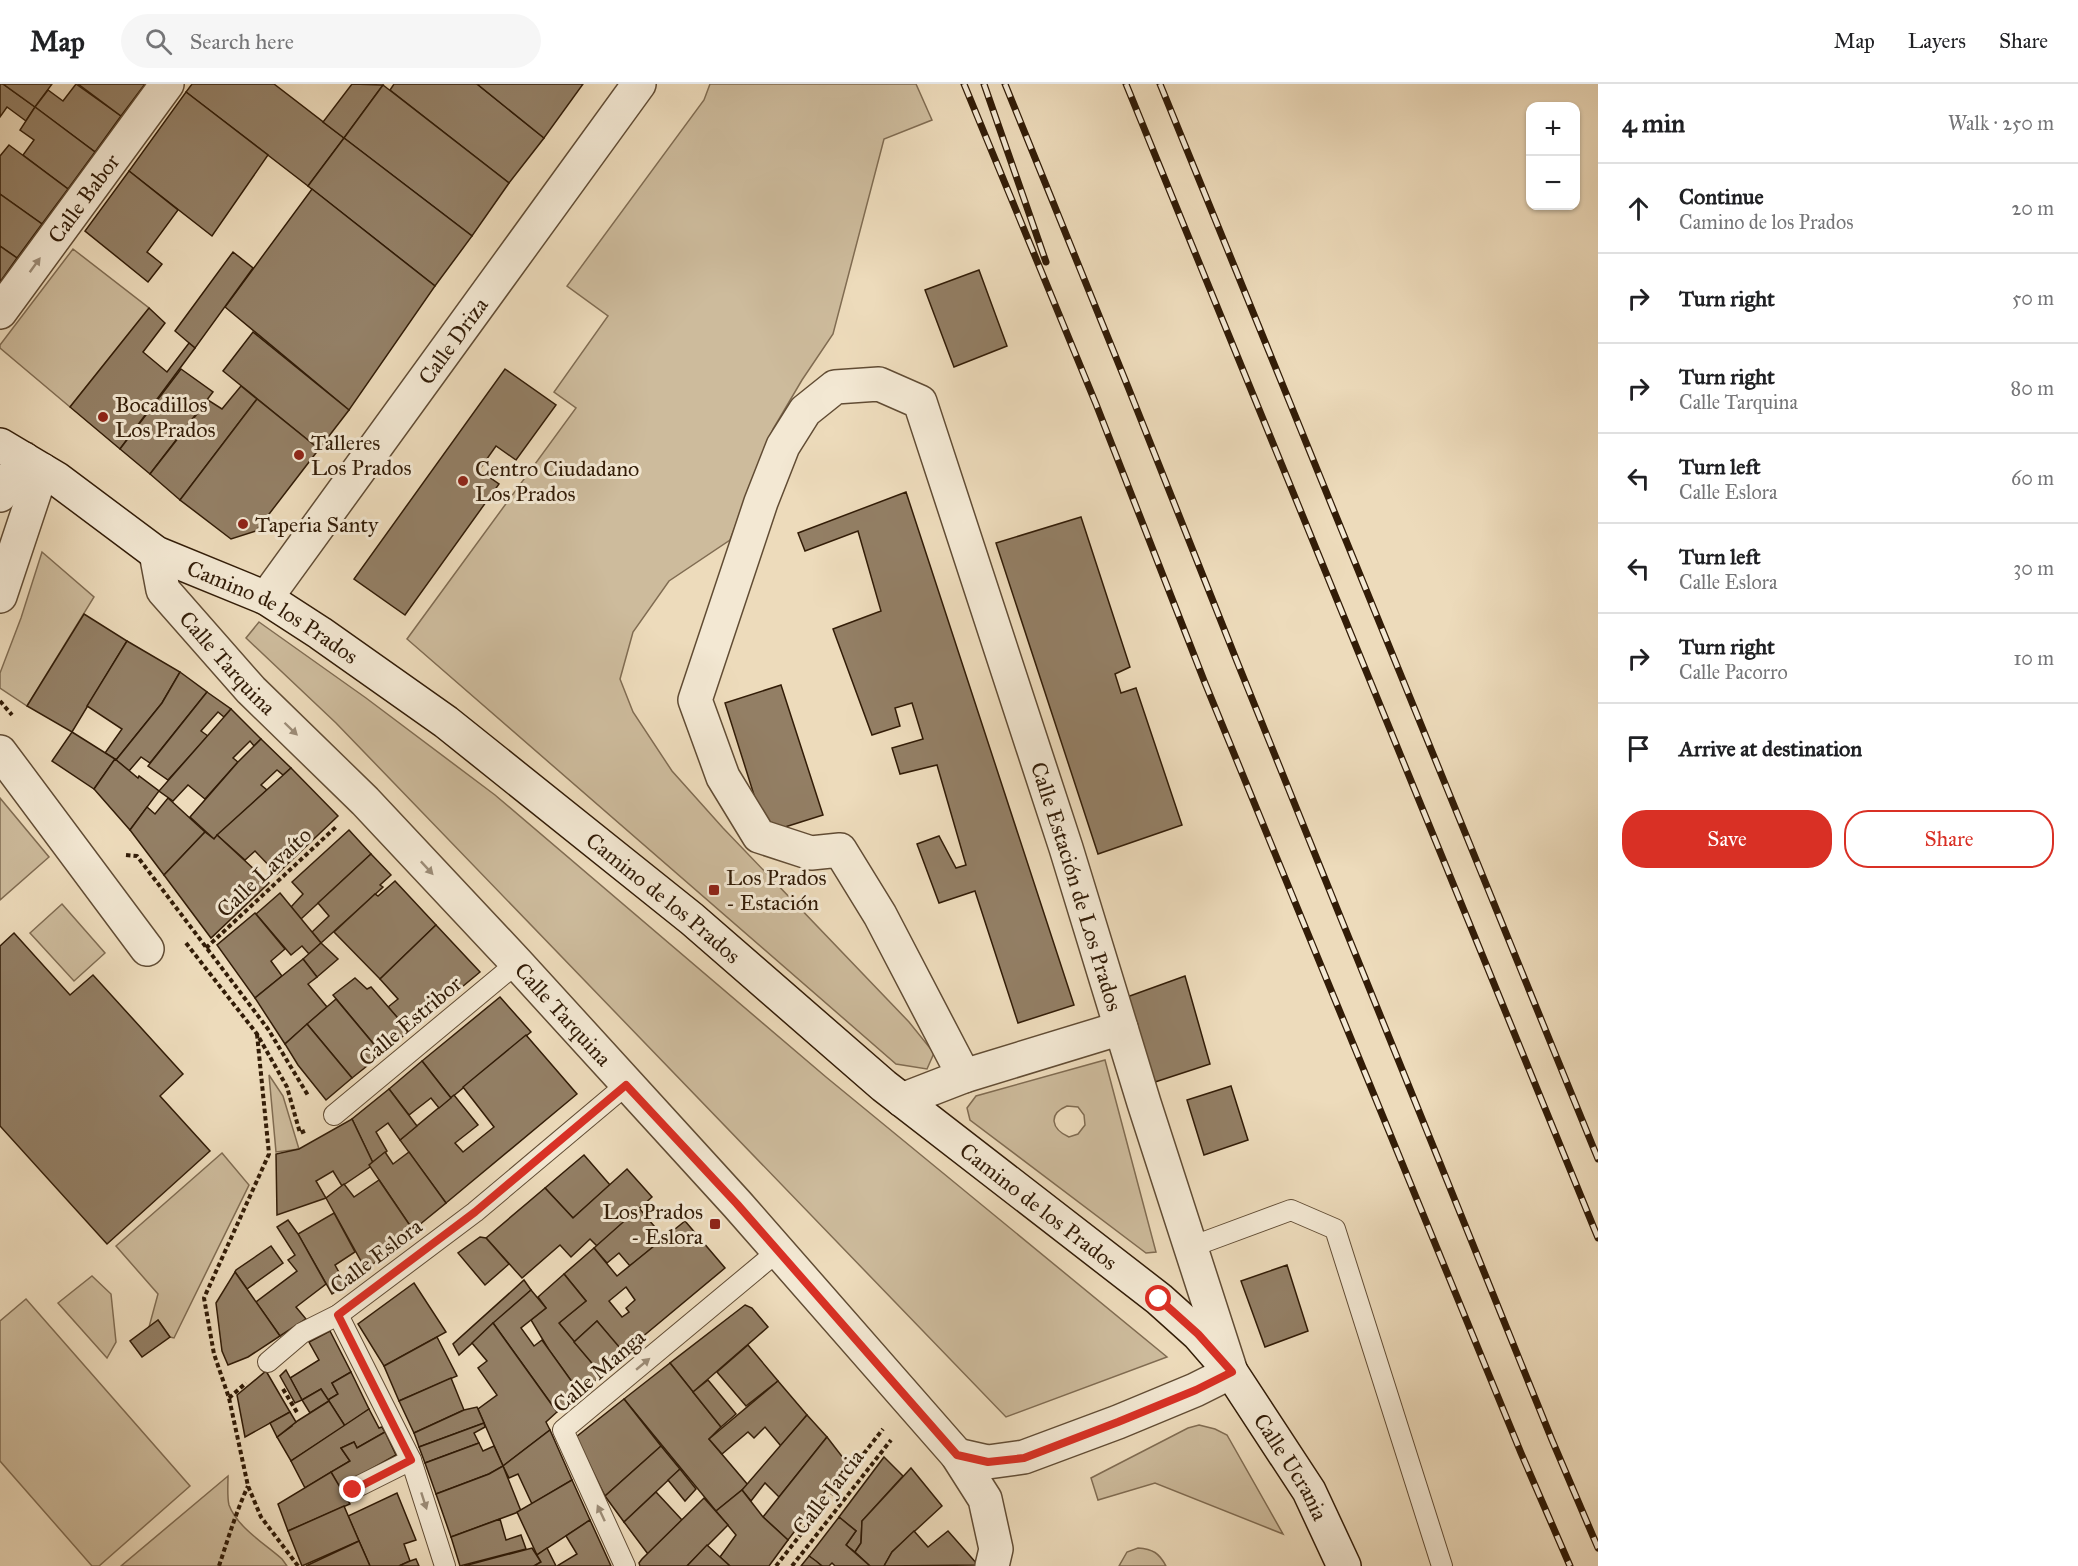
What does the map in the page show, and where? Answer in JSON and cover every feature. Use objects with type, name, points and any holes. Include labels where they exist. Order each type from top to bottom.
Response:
[{"type":"street","name":"Calle Babor","points":[[0,312],[167,84]]},
{"type":"street","name":"Calle Driza","points":[[266,598],[639,84]]},
{"type":"street","name":"Calle Estación de Los Prados","points":[[964,1076],[880,915],[840,850],[811,853],[759,836],[723,777],[695,700],[783,446],[805,411],[835,387],[879,384],[920,402],[1062,837],[1232,1372]]},
{"type":"street","name":"Camino de los Prados","points":[[0,426],[31,463],[156,553],[266,598],[447,722],[692,919],[902,1100],[1159,1299],[1198,1334],[1232,1372]]},
{"type":"street","points":[[0,495],[31,463]]},
{"type":"street","points":[[0,596],[31,463]]},
{"type":"street","name":"Calle Tarquina","points":[[156,553],[163,590],[244,682],[365,801],[516,963],[778,1251],[957,1455],[985,1499],[994,1557]]},
{"type":"street","points":[[0,752],[147,949]]},
{"type":"street","points":[[902,1100],[964,1076],[1121,1028]]},
{"type":"street","points":[[957,1455],[988,1462],[1024,1458],[1129,1418],[1232,1372]]},
{"type":"street","name":"Calle Ucrania","points":[[1232,1372],[1309,1491],[1344,1566]]},
{"type":"lane","name":"Calle Estribor","points":[[334,1115],[516,963]]},
{"type":"lane","name":"Calle Eslora","points":[[445,1566],[411,1460],[338,1315],[475,1212],[626,1085]]},
{"type":"lane","points":[[1191,1247],[1291,1210],[1335,1229],[1442,1566]]},
{"type":"lane","name":"Calle Manga","points":[[626,1566],[562,1430],[778,1251]]},
{"type":"lane","points":[[268,1362],[302,1333],[338,1315]]},
{"type":"lane","points":[[353,1490],[411,1460]]},
{"type":"path","name":"Calle Lavaíto","points":[[206,948],[345,819]]},
{"type":"path","points":[[125,855],[137,856],[203,943],[268,1029],[313,1103]]},
{"type":"path","points":[[298,1566],[261,1517],[248,1486],[229,1398],[214,1354],[204,1298],[269,1154],[257,1034],[287,1088],[300,1133]]},
{"type":"path","points":[[229,1398],[236,1392]]},
{"type":"path","points":[[776,1566],[888,1422]]},
{"type":"path","name":"Calle Jarcia","points":[[792,1566],[890,1439]]},
{"type":"path","points":[[219,1566],[235,1514],[248,1486]]},
{"type":"shaded area","points":[[710,84],[916,84],[932,120],[884,139],[833,334],[773,429],[730,540],[669,581],[633,632],[620,679],[633,712],[672,771],[723,828],[909,1022],[934,1053],[927,1069],[896,1064],[407,639],[576,408],[554,392],[608,316],[567,286],[704,100]]},
{"type":"shaded area","points":[[73,249],[149,308],[70,407],[0,348],[0,345]]},
{"type":"shaded area","points":[[42,552],[94,597],[27,706],[0,688],[0,673],[21,618]]},
{"type":"shaded area","points":[[259,622],[366,698],[495,795],[826,1077],[1167,1357],[1006,1417],[336,723],[246,638]]},
{"type":"shaded area","points":[[0,798],[49,857],[0,900]]},
{"type":"shaded area","points":[[62,904],[105,953],[74,981],[30,933]]},
{"type":"shaded area","points":[[1105,1060],[1156,1252],[1146,1253],[970,1120],[967,1108],[976,1096]],"holes":[[[1067,1106],[1078,1107],[1084,1115],[1085,1125],[1078,1134],[1069,1137],[1055,1126],[1055,1117],[1061,1109]]]},
{"type":"shaded area","points":[[269,1075],[283,1096],[299,1149],[276,1152]]},
{"type":"shaded area","points":[[222,1153],[249,1185],[174,1338],[170,1337],[158,1320],[149,1327],[158,1294],[116,1246]]},
{"type":"shaded area","points":[[92,1276],[111,1294],[116,1342],[107,1358],[58,1303]]},
{"type":"shaded area","points":[[26,1299],[190,1486],[99,1566],[92,1566],[0,1461],[0,1321]]},
{"type":"shaded area","points":[[1199,1425],[1227,1435],[1283,1534],[1155,1483],[1098,1500],[1091,1478],[1188,1428]]},
{"type":"shaded area","points":[[228,1476],[228,1502],[238,1521],[287,1566],[121,1566]]},
{"type":"shaded area","points":[[1138,1548],[1155,1552],[1166,1566],[1119,1566],[1127,1552]]},
{"type":"building","points":[[0,84],[35,107],[26,121],[7,107],[0,117]]},
{"type":"building","points":[[3,84],[52,84],[35,107]]},
{"type":"building","points":[[76,84],[121,116],[95,152],[35,107],[48,90],[63,101]]},
{"type":"building","points":[[78,84],[145,84],[121,116]]},
{"type":"building","points":[[192,84],[274,84],[344,138],[308,186],[186,92]]},
{"type":"building","points":[[352,84],[383,85],[344,138],[323,122]]},
{"type":"building","points":[[394,84],[477,84],[544,138],[509,183],[390,90]]},
{"type":"building","points":[[477,84],[583,84],[544,138]]},
{"type":"building","points":[[383,85],[509,183],[472,236],[344,138]]},
{"type":"building","points":[[186,92],[268,155],[212,236],[129,171]]},
{"type":"building","points":[[35,107],[95,152],[68,189],[23,155],[34,140],[20,130]]},
{"type":"building","points":[[344,138],[472,236],[435,286],[308,186]]},
{"type":"building","points":[[9,145],[68,189],[42,224],[0,194],[0,156]]},
{"type":"building","points":[[129,171],[178,210],[147,252],[162,264],[148,282],[85,231]]},
{"type":"building","points":[[312,189],[435,286],[349,410],[225,307]]},
{"type":"building","points":[[0,194],[42,224],[17,258],[0,246]]},
{"type":"building","points":[[0,246],[17,258],[0,282]]},
{"type":"building","points":[[233,252],[253,268],[195,348],[175,331]]},
{"type":"building","points":[[979,270],[1007,346],[954,367],[925,290]]},
{"type":"building","points":[[149,308],[165,323],[143,352],[167,372],[189,343],[195,348],[120,449],[70,407]]},
{"type":"building","points":[[253,332],[349,410],[319,449],[223,371]]},
{"type":"building","points":[[181,369],[213,392],[150,474],[120,449]]},
{"type":"building","points":[[505,369],[556,405],[516,460],[496,446],[479,470],[499,484],[405,615],[354,579]]},
{"type":"building","points":[[241,386],[257,399],[180,500],[150,474],[208,400],[222,409]]},
{"type":"building","points":[[257,399],[319,449],[256,531],[231,539],[180,500]]},
{"type":"building","points":[[906,492],[1074,1005],[1018,1023],[975,891],[939,903],[917,844],[939,836],[956,868],[966,865],[937,765],[900,774],[892,748],[923,739],[912,703],[895,708],[900,726],[872,735],[833,629],[881,611],[858,531],[805,551],[798,533]]},
{"type":"building","points":[[1081,517],[1130,667],[1115,674],[1121,693],[1136,688],[1182,825],[1098,854],[996,543]]},
{"type":"building","points":[[84,614],[127,641],[72,732],[27,706]]},
{"type":"building","points":[[127,641],[180,672],[162,703],[116,760],[105,753],[122,729],[87,706]]},
{"type":"building","points":[[180,672],[207,692],[150,763],[141,757],[129,771],[116,760],[162,703]]},
{"type":"building","points":[[781,685],[823,815],[766,833],[725,703]]},
{"type":"building","points":[[207,692],[231,709],[224,717],[218,712],[201,731],[208,736],[168,780],[148,766]]},
{"type":"building","points":[[231,709],[261,739],[254,746],[250,741],[233,758],[238,762],[205,799],[188,785],[173,801],[159,791]]},
{"type":"building","points":[[72,732],[115,759],[94,789],[52,761]]},
{"type":"building","points":[[261,739],[291,768],[283,775],[277,770],[261,785],[267,790],[214,839],[190,817]]},
{"type":"building","points":[[115,759],[138,778],[139,776],[159,791],[130,830],[94,789]]},
{"type":"building","points":[[291,768],[338,816],[277,874],[255,851],[245,860],[217,835]]},
{"type":"building","points":[[168,798],[205,832],[164,875],[130,830],[147,807],[155,814]]},
{"type":"building","points":[[349,830],[371,854],[301,919],[291,907],[303,894],[292,882]]},
{"type":"building","points":[[205,832],[214,839],[217,835],[269,883],[211,938],[164,875]]},
{"type":"building","points":[[371,854],[391,875],[380,885],[383,887],[321,943],[312,932],[329,916],[318,903]]},
{"type":"building","points":[[395,881],[436,925],[380,979],[334,932],[375,894],[378,896]]},
{"type":"building","points":[[280,893],[321,943],[309,954],[302,946],[291,955],[256,914]]},
{"type":"building","points":[[255,913],[285,949],[271,961],[282,976],[255,998],[217,945]]},
{"type":"building","points":[[436,925],[480,972],[409,1031],[388,1007],[398,999],[380,979]]},
{"type":"building","points":[[14,933],[70,995],[93,975],[183,1074],[160,1096],[210,1151],[107,1244],[0,1126],[0,946]]},
{"type":"building","points":[[321,943],[338,959],[317,977],[303,959]]},
{"type":"building","points":[[303,959],[317,977],[308,984],[327,1007],[285,1044],[255,998]]},
{"type":"building","points":[[1185,976],[1210,1064],[1155,1082],[1127,997]]},
{"type":"building","points":[[355,978],[367,989],[371,987],[409,1031],[382,1054],[333,995]]},
{"type":"building","points":[[500,997],[531,1032],[451,1098],[422,1061]]},
{"type":"building","points":[[336,999],[382,1054],[352,1078],[307,1024]]},
{"type":"building","points":[[307,1024],[352,1078],[326,1100],[298,1065],[285,1044]]},
{"type":"building","points":[[526,1035],[577,1094],[446,1203],[400,1140],[454,1095],[478,1125],[455,1143],[463,1152],[494,1127],[463,1087]]},
{"type":"building","points":[[422,1061],[451,1098],[439,1108],[431,1098],[409,1115],[389,1089]]},
{"type":"building","points":[[1231,1086],[1248,1140],[1204,1155],[1187,1100]]},
{"type":"building","points":[[389,1089],[417,1126],[400,1140],[388,1123],[376,1132],[387,1151],[373,1163],[352,1119]]},
{"type":"building","points":[[352,1119],[373,1163],[370,1167],[342,1186],[333,1171],[316,1181],[326,1198],[277,1215],[276,1154],[299,1149]]},
{"type":"building","points":[[385,1152],[393,1164],[409,1152],[446,1203],[413,1230],[369,1165]]},
{"type":"building","points":[[584,1155],[610,1185],[573,1218],[545,1188]]},
{"type":"building","points":[[627,1169],[652,1197],[597,1246],[590,1239],[571,1257],[560,1245],[522,1278],[486,1238],[545,1188],[573,1218]]},
{"type":"building","points":[[379,1180],[413,1230],[366,1270],[326,1198],[344,1184],[354,1197]]},
{"type":"building","points":[[639,1208],[664,1238],[630,1266],[619,1253],[607,1263],[594,1248]]},
{"type":"building","points":[[334,1213],[355,1252],[335,1265],[346,1285],[332,1294],[298,1234]]},
{"type":"building","points":[[288,1220],[326,1284],[296,1307],[306,1319],[280,1336],[256,1302],[297,1271],[288,1260],[295,1255],[277,1227]]},
{"type":"building","points":[[685,1221],[725,1268],[623,1353],[597,1321],[574,1342],[559,1323],[586,1301],[564,1274],[594,1248],[617,1276]],"holes":[[[626,1287],[635,1300],[626,1308],[629,1312],[622,1317],[609,1301]]]},
{"type":"building","points":[[480,1237],[486,1238],[509,1264],[485,1285],[458,1253]]},
{"type":"building","points":[[271,1246],[283,1263],[247,1289],[235,1272],[236,1270]]},
{"type":"building","points":[[1287,1265],[1308,1331],[1265,1347],[1241,1281]]},
{"type":"building","points":[[235,1272],[280,1336],[248,1357],[228,1365],[222,1351],[216,1303]]},
{"type":"building","points":[[564,1274],[586,1301],[559,1323],[602,1375],[580,1393],[531,1320],[546,1308],[538,1297]]},
{"type":"building","points":[[524,1280],[531,1290],[459,1355],[453,1344]]},
{"type":"building","points":[[414,1283],[446,1332],[384,1366],[358,1324]]},
{"type":"building","points":[[531,1290],[546,1308],[521,1328],[534,1346],[542,1340],[580,1393],[557,1412],[493,1323]]},
{"type":"building","points":[[745,1305],[752,1308],[768,1327],[693,1392],[670,1363]]},
{"type":"building","points":[[158,1320],[170,1337],[142,1357],[130,1341]]},
{"type":"building","points":[[597,1321],[626,1355],[602,1375],[574,1342]]},
{"type":"building","points":[[493,1323],[557,1412],[546,1422],[550,1430],[503,1466],[478,1409],[497,1395],[478,1368],[487,1361],[472,1343]]},
{"type":"building","points":[[330,1331],[351,1372],[332,1383],[338,1394],[328,1400],[321,1389],[302,1400],[290,1378],[319,1360],[309,1342]]},
{"type":"building","points":[[437,1337],[457,1376],[399,1401],[384,1366]]},
{"type":"building","points":[[748,1345],[778,1381],[746,1406],[717,1372]]},
{"type":"building","points":[[670,1363],[721,1427],[709,1439],[748,1485],[716,1511],[624,1399]]},
{"type":"building","points":[[286,1370],[302,1400],[295,1403],[280,1376]]},
{"type":"building","points":[[266,1371],[290,1412],[245,1437],[237,1395]]},
{"type":"building","points":[[351,1372],[369,1409],[345,1426],[328,1400],[338,1394],[332,1383]]},
{"type":"building","points":[[451,1378],[464,1410],[414,1433],[399,1401]]},
{"type":"building","points":[[708,1380],[736,1414],[721,1427],[693,1392]]},
{"type":"building","points":[[778,1381],[807,1415],[781,1446],[765,1427],[754,1438],[748,1432],[722,1454],[709,1439]]},
{"type":"building","points":[[321,1389],[329,1401],[310,1413],[302,1400]]},
{"type":"building","points":[[624,1399],[661,1446],[605,1496],[576,1437]]},
{"type":"building","points":[[329,1401],[345,1426],[291,1461],[277,1437],[291,1425]]},
{"type":"building","points":[[477,1407],[484,1423],[419,1447],[414,1433],[464,1410]]},
{"type":"building","points":[[369,1409],[379,1428],[382,1427],[385,1432],[357,1448],[354,1442],[341,1448],[350,1461],[305,1488],[291,1461]]},
{"type":"building","points":[[290,1412],[296,1422],[277,1437],[270,1423]]},
{"type":"building","points":[[807,1415],[827,1437],[779,1497],[765,1483],[751,1501],[742,1490]]},
{"type":"building","points":[[484,1423],[485,1427],[474,1433],[479,1443],[425,1463],[419,1447]]},
{"type":"building","points":[[550,1430],[572,1480],[532,1504],[518,1474],[509,1478],[503,1466]]},
{"type":"building","points":[[385,1432],[396,1455],[339,1487],[331,1472],[350,1461],[341,1448],[354,1442],[357,1448]]},
{"type":"building","points":[[827,1437],[847,1463],[788,1540],[763,1517]]},
{"type":"building","points":[[479,1443],[483,1451],[494,1446],[503,1466],[489,1474],[436,1494],[425,1463]]},
{"type":"building","points":[[661,1446],[680,1469],[624,1522],[605,1496]]},
{"type":"building","points":[[884,1457],[903,1476],[862,1521],[861,1543],[855,1552],[846,1545],[856,1531],[839,1517]]},
{"type":"building","points":[[503,1466],[521,1511],[451,1537],[436,1494],[489,1474]]},
{"type":"building","points":[[911,1468],[942,1506],[892,1552],[884,1566],[870,1566],[855,1552],[861,1543],[862,1521]]},
{"type":"building","points":[[680,1469],[696,1489],[685,1501],[668,1480]]},
{"type":"building","points":[[331,1472],[350,1504],[288,1531],[278,1504]]},
{"type":"building","points":[[572,1480],[590,1520],[537,1555],[517,1512]]},
{"type":"building","points":[[742,1490],[763,1517],[788,1540],[769,1566],[730,1566],[720,1557],[736,1535],[716,1511]]},
{"type":"building","points":[[656,1492],[682,1520],[648,1554],[624,1522]]},
{"type":"building","points":[[397,1493],[416,1540],[404,1544],[410,1561],[399,1566],[370,1566],[348,1516]]},
{"type":"building","points":[[704,1498],[728,1525],[687,1566],[640,1566],[642,1559]]},
{"type":"building","points":[[344,1506],[359,1541],[302,1566],[288,1531]]},
{"type":"building","points":[[839,1517],[856,1531],[846,1545],[870,1566],[835,1566],[832,1563],[829,1566],[822,1566],[809,1556]]},
{"type":"building","points":[[500,1519],[506,1540],[521,1535],[526,1549],[460,1566],[451,1537]]},
{"type":"building","points":[[590,1520],[611,1566],[557,1566],[577,1554],[566,1536]]},
{"type":"building","points":[[914,1531],[928,1547],[948,1531],[978,1565],[884,1566],[892,1552]]},
{"type":"building","points":[[359,1541],[370,1566],[306,1566],[357,1542]]},
{"type":"building","points":[[707,1545],[720,1557],[730,1566],[687,1566]]},
{"type":"building","points":[[532,1548],[541,1562],[534,1566],[464,1566]]},
{"type":"building","points":[[547,1548],[556,1566],[534,1566],[541,1562],[537,1555]]},
{"type":"building","points":[[809,1556],[816,1561],[822,1566],[801,1566]]},
{"type":"building","points":[[416,1559],[419,1566],[399,1566],[410,1561]]},
{"type":"railway","points":[[964,84],[1096,404],[1205,683],[1521,1453],[1570,1566]]},
{"type":"railway","points":[[984,84],[1046,262]]},
{"type":"railway","points":[[1005,84],[1552,1440],[1598,1548]]},
{"type":"railway","points":[[1126,84],[1598,1238]]},
{"type":"railway","points":[[1160,84],[1598,1159]]},
{"type":"place","name":"Bocadillos Los Prados","points":[[103,417]]},
{"type":"place","name":"Talleres Los Prados","points":[[299,455]]},
{"type":"place","name":"Centro Ciudadano Los Prados","points":[[463,481]]},
{"type":"place","name":"Taperia Santy","points":[[243,524]]},
{"type":"place","name":"Los Prados - Estación","points":[[714,890]]},
{"type":"place","name":"Los Prados - Eslora","points":[[715,1224]]},
{"type":"route","points":[[353,1490],[411,1460],[338,1315],[475,1212],[626,1085],[737,1204],[957,1455],[988,1462],[1024,1458],[1196,1390],[1232,1372],[1198,1334],[1159,1299]]}]
